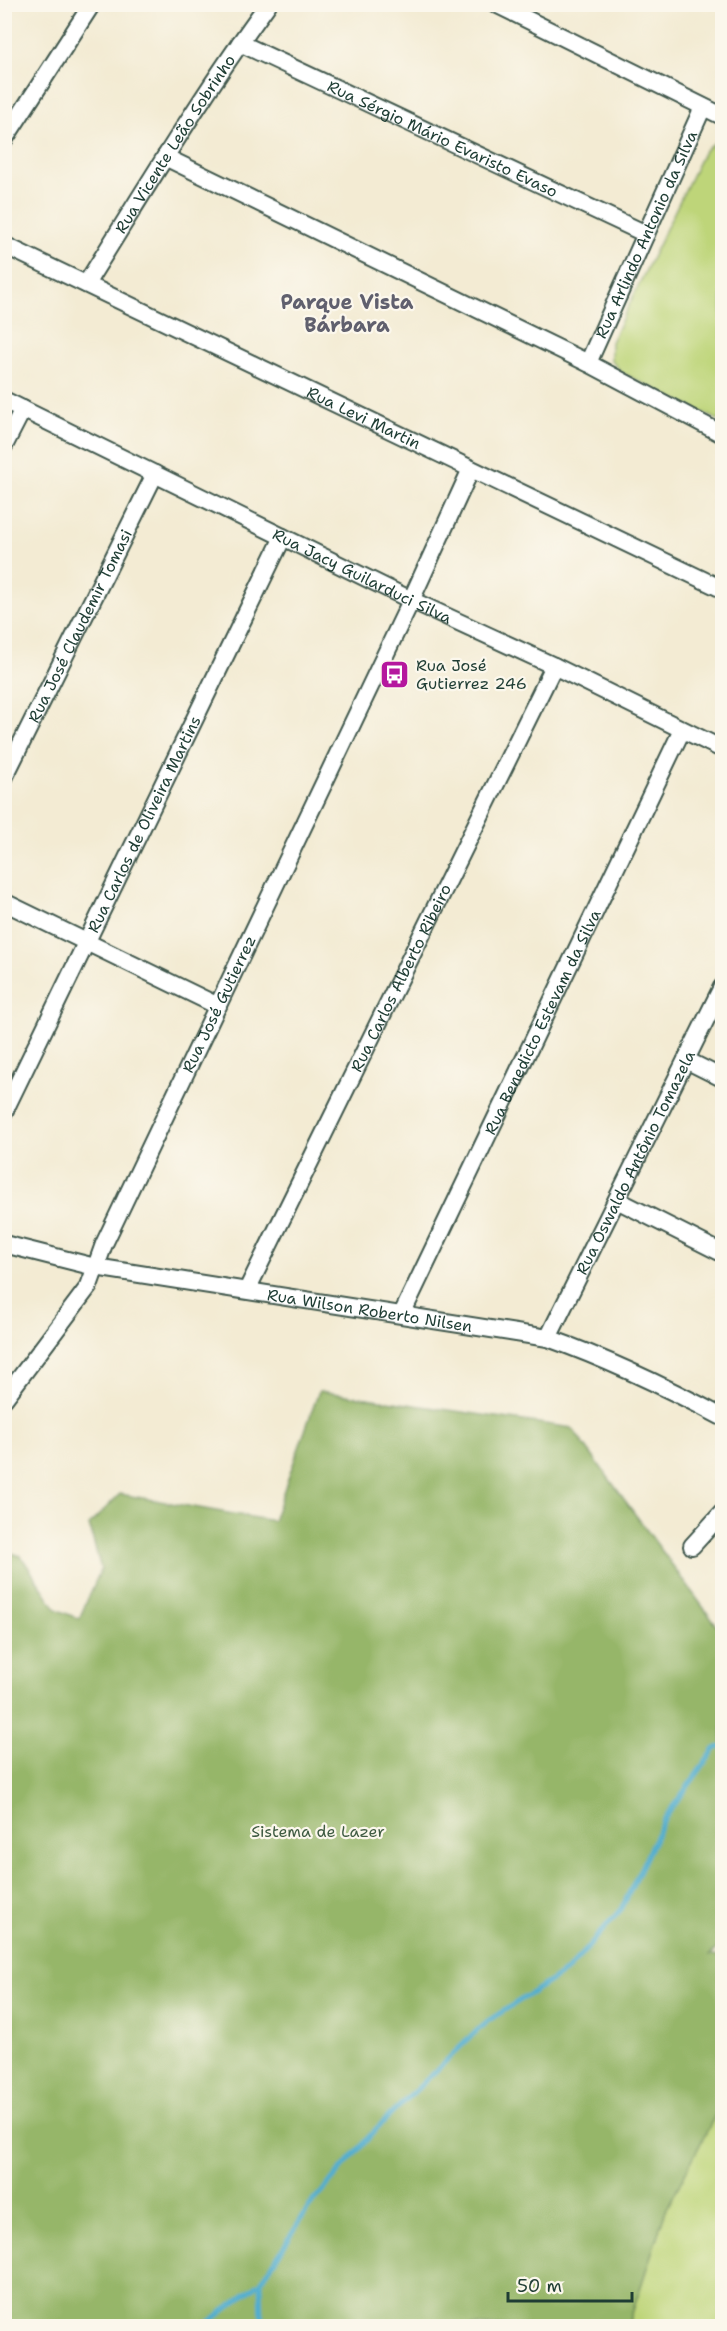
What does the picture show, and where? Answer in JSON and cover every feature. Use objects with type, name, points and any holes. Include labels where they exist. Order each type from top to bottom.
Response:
[{"type":"street","points":[[4,140],[92,4]]},
{"type":"street","name":"Rua Vicente Leão Sobrinho","points":[[86,284],[165,158],[268,4]]},
{"type":"street","points":[[496,4],[723,116]]},
{"type":"street","name":"Rua Sérgio Mário Evaristo Evaso","points":[[240,43],[645,234]]},
{"type":"street","name":"Rua Arlindo Antonio da Silva","points":[[588,363],[703,107]]},
{"type":"street","points":[[165,158],[588,363],[723,434]]},
{"type":"street","name":"Rua Levi Martin","points":[[4,245],[723,589]]},
{"type":"street","name":"Rua Jacy Guilarduci Silva","points":[[4,400],[411,600],[554,666],[723,749]]},
{"type":"street","points":[[4,446],[23,409]]},
{"type":"street","name":"Rua José Gutierrez","points":[[5,1398],[88,1286],[471,469]]},
{"type":"street","name":"Rua José Claudemir Tomasi","points":[[4,778],[154,474]]},
{"type":"street","name":"Rua Carlos de Oliveira Martins","points":[[4,1112],[283,537]]},
{"type":"street","name":"Rua Carlos Alberto Ribeiro","points":[[247,1290],[554,666]]},
{"type":"street","name":"Rua Benedicto Estevam da Silva","points":[[402,1314],[682,730]]},
{"type":"street","points":[[4,902],[218,1006]]},
{"type":"street","name":"Rua Oswaldo Antônio Tomazela","points":[[548,1338],[723,987]]},
{"type":"street","points":[[686,1060],[723,1078]]},
{"type":"street","points":[[617,1200],[723,1253]]},
{"type":"street","name":"Rua Wilson Roberto Nilsen","points":[[4,1244],[95,1268],[548,1338],[654,1380],[723,1417]]},
{"type":"street","points":[[692,1546],[723,1513]]},
{"type":"green space","points":[[721,137],[722,422],[622,373],[611,360],[611,342],[704,151]]},
{"type":"green space","name":"Sistema de Lazer","points":[[319,1391],[572,1428],[722,1633],[722,1944],[710,1955],[722,1956],[722,2102],[665,2212],[628,2326],[5,2326],[5,1551],[21,1556],[56,1609],[79,1619],[101,1569],[89,1525],[120,1494],[273,1521]]},
{"type":"green space","points":[[722,2102],[722,2326],[628,2326],[665,2212]]},
{"type":"waterway","points":[[204,2326],[261,2282],[309,2207],[377,2128],[486,2022],[568,1970],[622,1908],[664,1819],[715,1749],[722,1746]]},
{"type":"waterway","points":[[261,2282],[262,2326]]},
{"type":"place","name":"Rua José Gutierrez 246","points":[[395,674]]},
{"type":"district","name":"Parque Vista Bárbara","points":[[347,314]]}]
